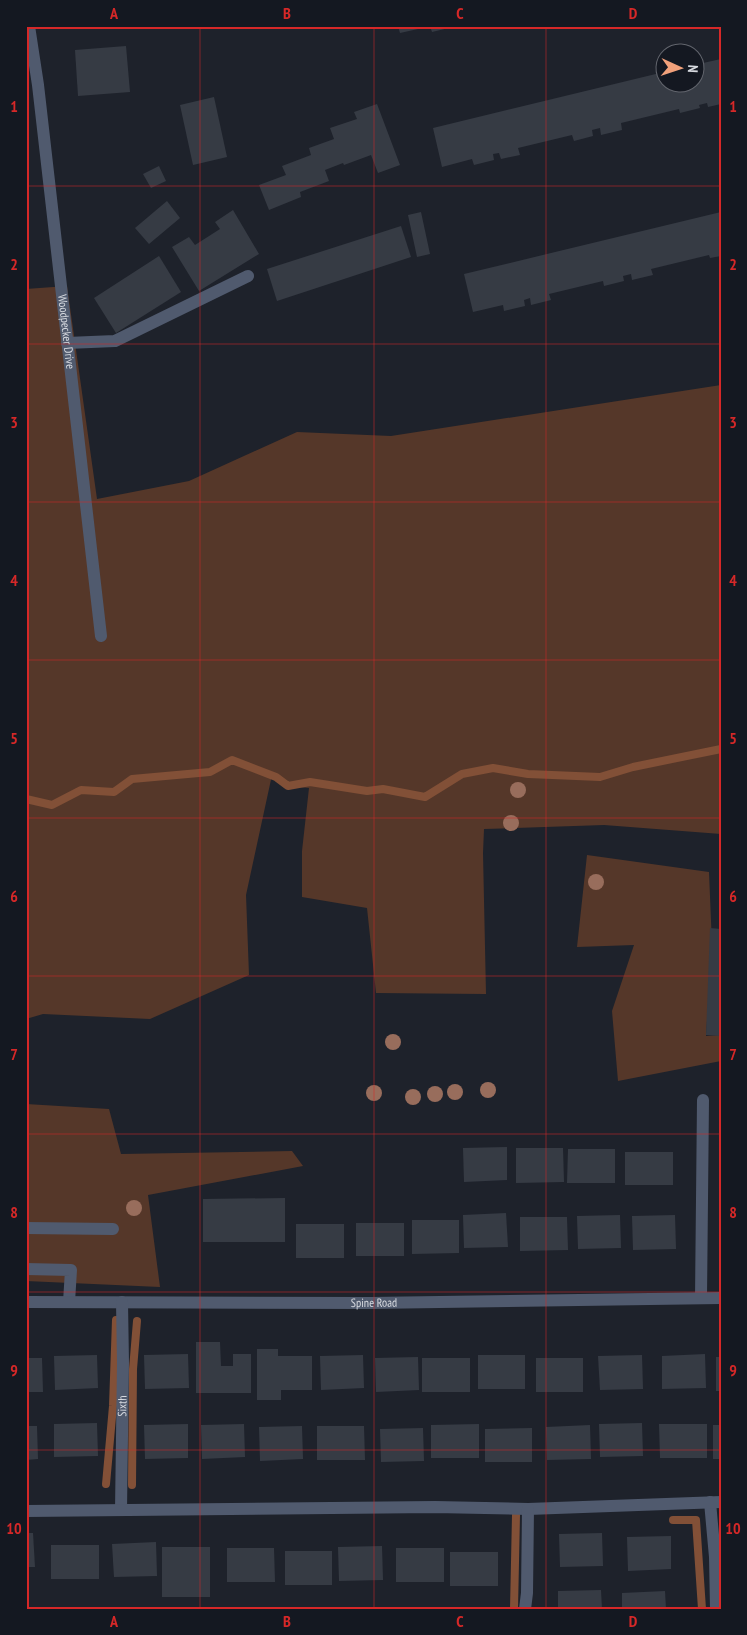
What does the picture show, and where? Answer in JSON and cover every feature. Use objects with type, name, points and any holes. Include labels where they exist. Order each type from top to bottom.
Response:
[{"type":"street","name":"Woodpecker Drive","points":[[28,26],[38,85],[101,636]]},
{"type":"street","points":[[67,343],[115,341],[248,276]]},
{"type":"street","points":[[701,1298],[703,1100]]},
{"type":"street","points":[[26,1228],[113,1229]]},
{"type":"street","points":[[26,1269],[71,1270],[69,1302]]},
{"type":"street","name":"Spine Road","points":[[26,1302],[370,1303],[721,1298]]},
{"type":"street","name":"Sixth","points":[[121,1510],[122,1302]]},
{"type":"street","points":[[26,1511],[435,1507],[528,1509],[716,1502],[716,1609]]},
{"type":"street","points":[[525,1609],[527,1593],[528,1509]]},
{"type":"shaded area","points":[[67,286],[97,499],[189,481],[297,432],[391,436],[721,385],[721,834],[604,825],[484,829],[486,994],[376,993],[367,908],[302,897],[302,851],[309,788],[288,786],[272,775],[246,895],[249,975],[150,1019],[43,1014],[26,1019],[26,289]]},
{"type":"shaded area","points":[[587,855],[709,872],[712,945],[706,1036],[721,1035],[721,1061],[618,1081],[612,1011],[634,945],[577,947]]},
{"type":"shaded area","points":[[26,1104],[109,1109],[121,1154],[292,1151],[303,1166],[148,1195],[160,1287],[26,1281]]},
{"type":"building","points":[[398,26],[427,26],[427,27],[400,33]]},
{"type":"building","points":[[430,26],[453,26],[453,27],[432,32]]},
{"type":"building","points":[[126,46],[130,92],[78,96],[75,50]]},
{"type":"building","points":[[721,59],[721,104],[708,107],[707,103],[699,105],[700,108],[680,113],[679,109],[621,123],[622,130],[601,135],[600,128],[592,130],[593,136],[574,141],[572,135],[518,148],[520,155],[501,159],[499,153],[493,154],[494,160],[474,165],[472,159],[442,167],[433,128],[654,74],[654,92],[704,92],[704,63]]},
{"type":"building","points":[[214,97],[227,157],[193,165],[180,105]]},
{"type":"building","points":[[377,104],[400,165],[378,173],[371,155],[344,165],[343,163],[325,170],[329,181],[300,192],[301,197],[269,210],[259,185],[286,175],[282,166],[311,155],[309,148],[334,139],[330,128],[357,119],[354,112]]},
{"type":"building","points":[[159,166],[166,181],[151,188],[143,174]]},
{"type":"building","points":[[167,201],[180,218],[149,244],[135,228]]},
{"type":"building","points":[[233,210],[259,254],[199,291],[172,247],[189,237],[195,245],[220,229],[215,222]]},
{"type":"building","points":[[421,212],[430,254],[417,257],[408,215]]},
{"type":"building","points":[[721,212],[721,256],[710,258],[709,255],[651,269],[653,275],[632,280],[631,274],[623,276],[624,281],[604,286],[603,281],[549,294],[551,300],[531,305],[530,298],[524,300],[525,306],[504,311],[503,305],[473,312],[464,274]]},
{"type":"building","points":[[401,226],[411,257],[277,301],[267,269]]},
{"type":"building","points":[[159,256],[181,292],[116,333],[94,298]]},
{"type":"building","points":[[710,928],[721,929],[721,1036],[706,1035]]},
{"type":"building","points":[[507,1147],[507,1180],[464,1182],[463,1148]]},
{"type":"building","points":[[516,1148],[563,1148],[564,1182],[516,1183]]},
{"type":"building","points":[[568,1149],[615,1149],[615,1183],[567,1183]]},
{"type":"building","points":[[625,1152],[673,1152],[673,1185],[625,1185]]},
{"type":"building","points":[[285,1198],[285,1242],[203,1242],[203,1199]]},
{"type":"building","points":[[506,1213],[508,1247],[464,1248],[463,1215]]},
{"type":"building","points":[[620,1215],[621,1248],[578,1249],[577,1216]]},
{"type":"building","points":[[675,1215],[676,1249],[633,1250],[632,1216]]},
{"type":"building","points":[[520,1217],[567,1217],[568,1250],[520,1251]]},
{"type":"building","points":[[412,1220],[459,1220],[459,1253],[412,1254]]},
{"type":"building","points":[[356,1223],[404,1223],[404,1256],[356,1256]]},
{"type":"building","points":[[296,1224],[344,1224],[344,1258],[296,1258]]},
{"type":"building","points":[[196,1342],[220,1342],[221,1366],[233,1366],[233,1354],[251,1354],[251,1393],[196,1393]]},
{"type":"building","points":[[257,1349],[278,1349],[278,1356],[312,1356],[312,1390],[281,1390],[281,1400],[257,1400]]},
{"type":"building","points":[[188,1354],[189,1388],[145,1389],[144,1355]]},
{"type":"building","points":[[705,1354],[706,1388],[662,1389],[662,1356]]},
{"type":"building","points":[[97,1355],[98,1388],[55,1390],[54,1356]]},
{"type":"building","points":[[363,1355],[364,1388],[321,1390],[320,1356]]},
{"type":"building","points":[[478,1355],[525,1355],[525,1389],[478,1389]]},
{"type":"building","points":[[642,1355],[643,1389],[600,1390],[598,1356]]},
{"type":"building","points":[[418,1357],[419,1390],[376,1392],[375,1358]]},
{"type":"building","points":[[716,1357],[721,1357],[721,1391],[716,1391]]},
{"type":"building","points":[[26,1358],[42,1358],[43,1392],[26,1392]]},
{"type":"building","points":[[422,1358],[470,1358],[470,1392],[422,1392]]},
{"type":"building","points":[[536,1358],[583,1358],[583,1392],[536,1392]]},
{"type":"building","points":[[97,1423],[98,1456],[54,1457],[54,1424]]},
{"type":"building","points":[[642,1423],[643,1456],[600,1457],[599,1424]]},
{"type":"building","points":[[188,1424],[188,1458],[145,1459],[144,1425]]},
{"type":"building","points":[[244,1424],[245,1457],[202,1459],[201,1425]]},
{"type":"building","points":[[479,1424],[479,1458],[431,1458],[431,1425]]},
{"type":"building","points":[[659,1424],[707,1424],[707,1458],[660,1458]]},
{"type":"building","points":[[590,1425],[591,1459],[547,1460],[546,1427]]},
{"type":"building","points":[[713,1425],[721,1425],[721,1459],[713,1459]]},
{"type":"building","points":[[26,1426],[37,1426],[38,1459],[26,1460]]},
{"type":"building","points":[[302,1426],[303,1459],[260,1461],[259,1427]]},
{"type":"building","points":[[317,1426],[364,1426],[365,1460],[317,1460]]},
{"type":"building","points":[[423,1428],[424,1461],[381,1462],[380,1429]]},
{"type":"building","points":[[532,1428],[532,1462],[485,1462],[485,1429]]},
{"type":"building","points":[[26,1533],[33,1533],[35,1567],[26,1567]]},
{"type":"building","points":[[602,1533],[603,1566],[560,1567],[559,1534]]},
{"type":"building","points":[[671,1536],[671,1569],[628,1571],[627,1537]]},
{"type":"building","points":[[156,1542],[157,1576],[114,1577],[112,1544]]},
{"type":"building","points":[[51,1545],[99,1545],[99,1579],[51,1579]]},
{"type":"building","points":[[382,1546],[383,1580],[339,1581],[338,1547]]},
{"type":"building","points":[[162,1547],[210,1547],[210,1597],[162,1597]]},
{"type":"building","points":[[227,1548],[274,1548],[275,1582],[227,1582]]},
{"type":"building","points":[[396,1548],[444,1548],[444,1582],[396,1582]]},
{"type":"building","points":[[285,1551],[332,1551],[332,1585],[285,1585]]},
{"type":"building","points":[[450,1552],[498,1552],[498,1586],[450,1586]]},
{"type":"building","points":[[601,1590],[602,1609],[558,1609],[558,1591]]},
{"type":"building","points":[[665,1591],[666,1609],[622,1609],[622,1593]]},
{"type":"waterway","points":[[26,799],[52,805],[81,790],[114,792],[132,779],[210,772],[232,760],[276,777],[288,786],[310,782],[367,791],[383,789],[425,797],[462,774],[493,768],[528,774],[600,777],[633,767],[721,749]]},
{"type":"waterway","points":[[106,1484],[113,1406],[116,1320]]},
{"type":"waterway","points":[[132,1485],[133,1369],[137,1321]]},
{"type":"waterway","points":[[514,1609],[516,1515]]},
{"type":"waterway","points":[[673,1520],[696,1520],[702,1609]]}]
